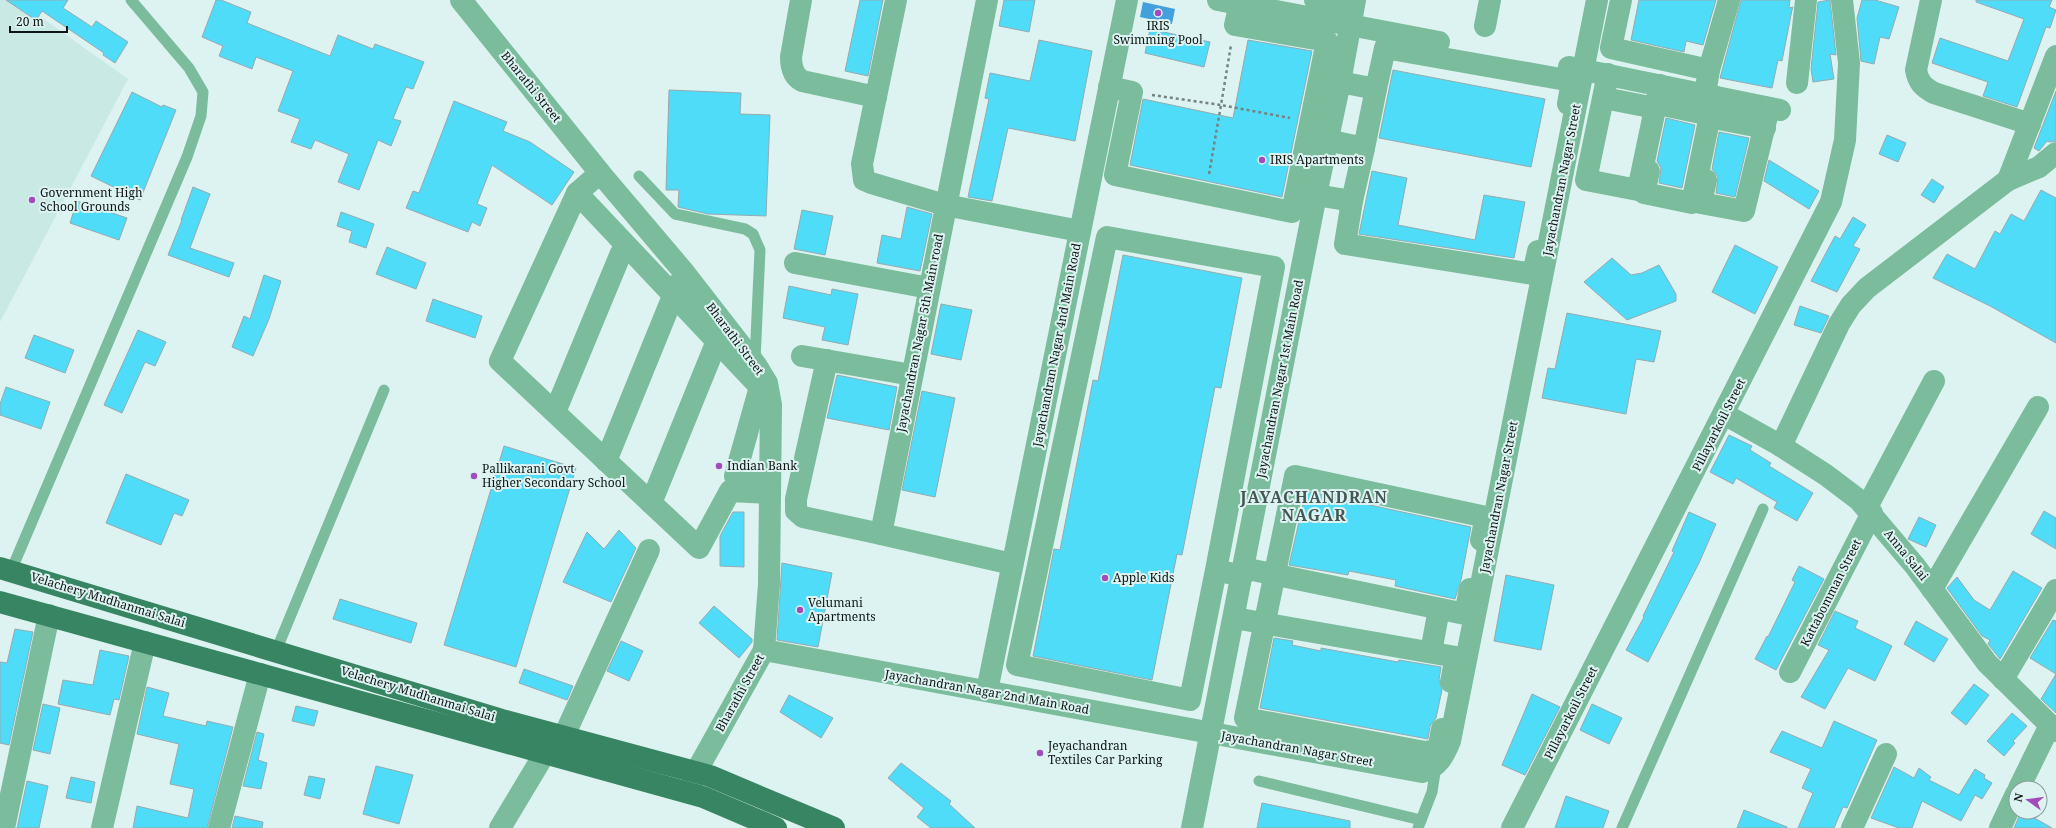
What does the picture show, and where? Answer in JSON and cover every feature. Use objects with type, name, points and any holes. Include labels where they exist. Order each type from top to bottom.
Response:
[{"type":"main road","name":"Velachery Mudhanmai Salai","points":[[6,569],[502,720],[710,776],[834,828]]},
{"type":"main road","name":"Velachery Mudhanmai Salai","points":[[0,602],[690,793],[776,828]]},
{"type":"street","name":"Bharathi Street","points":[[461,0],[600,173],[683,271],[754,362],[767,383],[772,405],[769,584],[764,650],[696,772],[690,793]]},
{"type":"street","points":[[801,0],[791,57],[791,64],[797,78],[802,81],[876,96]]},
{"type":"street","points":[[896,0],[862,164],[864,180],[945,205],[1080,231]]},
{"type":"street","name":"Jayachandran Nagar 5th Main road","points":[[881,534],[945,205],[987,0]]},
{"type":"street","name":"Jayachandran Nagar 4nd Main Road","points":[[987,691],[1127,0]]},
{"type":"street","points":[[1109,87],[1132,92],[1115,175],[1292,212],[1327,41],[1238,15],[1218,0]]},
{"type":"street","points":[[1315,0],[1343,5],[1344,0]]},
{"type":"street","name":"Jayachandran Nagar 1st Main Road","points":[[1192,828],[1355,0]]},
{"type":"street","points":[[1485,26],[1490,0]]},
{"type":"street","name":"Jayachandran Nagar Street","points":[[1211,734],[1422,772],[1436,766],[1444,756],[1450,741],[1598,0]]},
{"type":"street","points":[[1622,0],[1611,48],[1709,70]]},
{"type":"street","points":[[1604,98],[1661,96],[1714,105],[1771,115],[1744,211],[1701,203],[1714,105],[1709,70],[1729,0]]},
{"type":"street","points":[[1797,83],[1806,0]]},
{"type":"street","name":"Pillayarkoil Street","points":[[1512,828],[1831,202],[1845,140],[1849,63],[1842,0]]},
{"type":"street","points":[[1931,0],[1916,70],[1918,79],[1924,87],[1934,92],[2030,124]]},
{"type":"street","points":[[1238,15],[1350,25],[1584,69],[1608,74],[1661,96]]},
{"type":"street","points":[[1385,48],[1572,81],[1533,274],[1345,244],[1352,201],[1376,89],[1385,48]]},
{"type":"street","points":[[2008,180],[2056,56]]},
{"type":"street","points":[[1608,74],[1586,180],[1638,190],[1661,96]]},
{"type":"street","points":[[1340,82],[1376,89]]},
{"type":"street","points":[[1661,96],[1644,193],[1692,202],[1714,105]]},
{"type":"street","points":[[1327,140],[1364,148]]},
{"type":"street","points":[[1781,446],[1839,324],[1851,305],[1867,288],[2008,180],[2047,172],[2056,153]]},
{"type":"street","points":[[577,193],[760,387],[733,484],[699,548],[500,361],[577,193],[600,173]]},
{"type":"street","points":[[1316,195],[1352,201]]},
{"type":"street","points":[[1107,237],[1274,267],[1216,570],[1190,700],[1017,665],[1107,237]]},
{"type":"street","points":[[555,412],[621,253]]},
{"type":"street","points":[[795,263],[929,288]]},
{"type":"street","points":[[606,460],[683,271]]},
{"type":"street","points":[[651,503],[717,341]]},
{"type":"street","points":[[802,356],[912,375]]},
{"type":"street","points":[[827,360],[796,499],[796,511],[803,517],[1012,564]]},
{"type":"street","name":"Kattabomman Street","points":[[1790,672],[1934,381]]},
{"type":"street","points":[[1250,391],[1277,395]]},
{"type":"street","points":[[1932,588],[2038,406]]},
{"type":"street","name":"Anna Salai","points":[[1724,414],[1781,446],[1826,475],[1870,510],[1932,588],[1987,663],[2053,728]]},
{"type":"street","points":[[1216,570],[1274,574],[1465,614],[1486,517],[1296,476],[1274,574],[1265,623],[1246,718],[1425,752],[1433,751],[1439,746],[1456,657],[1431,652],[1265,623],[1234,618]]},
{"type":"street","points":[[733,484],[770,485]]},
{"type":"street","points":[[564,736],[649,550]]},
{"type":"street","points":[[2003,678],[2056,590]]},
{"type":"street","points":[[1431,652],[1439,608]]},
{"type":"street","points":[[4,828],[49,615]]},
{"type":"street","points":[[102,828],[145,642]]},
{"type":"street","name":"Jayachandran Nagar 2nd Main Road","points":[[764,650],[1211,734]]},
{"type":"street","points":[[219,828],[260,674]]},
{"type":"street","points":[[2024,780],[2053,728]]},
{"type":"street","points":[[500,828],[545,753]]},
{"type":"street","points":[[1852,828],[1886,754]]},
{"type":"street","points":[[2000,828],[2008,811]]},
{"type":"lane","points":[[6,569],[187,157],[201,116],[203,92],[189,68],[131,0]]},
{"type":"lane","points":[[638,176],[675,214],[745,229],[755,238],[760,250],[754,362]]},
{"type":"lane","points":[[276,651],[384,390]]},
{"type":"lane","points":[[1622,828],[1763,509]]},
{"type":"lane","points":[[1259,781],[1420,824],[1432,792],[1436,766]]},
{"type":"path","points":[[1206,194],[1238,15]]},
{"type":"path","points":[[1132,92],[1221,105],[1310,122]]},
{"type":"shaded area","name":"Government High School Grounds","points":[[0,0],[17,0],[128,79],[0,322]]},
{"type":"water","name":"IRIS Swimming Pool","points":[[1143,2],[1175,9],[1172,24],[1140,17]]},
{"type":"building","points":[[6,0],[68,0],[63,8],[92,27],[96,21],[128,42],[115,63],[103,55],[104,53],[42,11],[36,20]]},
{"type":"building","points":[[216,0],[221,0],[251,12],[247,23],[330,56],[338,35],[373,49],[375,44],[424,62],[413,89],[406,87],[393,119],[401,121],[391,146],[378,140],[359,190],[338,182],[349,154],[315,140],[311,149],[291,142],[300,119],[278,111],[293,71],[256,57],[252,69],[219,56],[223,46],[202,37]]},
{"type":"building","points":[[860,0],[883,0],[868,76],[845,71]]},
{"type":"building","points":[[1004,0],[1035,0],[1029,32],[999,26]]},
{"type":"building","points":[[1639,0],[1716,0],[1703,45],[1686,41],[1684,52],[1631,40]]},
{"type":"building","points":[[1741,0],[1790,0],[1789,8],[1793,7],[1782,61],[1778,60],[1772,88],[1720,78]]},
{"type":"building","points":[[1830,0],[1836,55],[1830,54],[1834,79],[1813,82],[1811,69],[1818,2]]},
{"type":"building","points":[[1862,0],[1875,0],[1899,7],[1889,39],[1880,37],[1874,64],[1861,61],[1857,18]]},
{"type":"building","points":[[1976,0],[2052,0],[2049,7],[2056,10],[2050,28],[2046,27],[2017,107],[1983,96],[1988,82],[1932,63],[1940,38],[2008,61],[2024,19],[1976,2]]},
{"type":"building","points":[[1150,29],[1210,42],[1204,67],[1145,53]]},
{"type":"building","points":[[1039,40],[1092,51],[1075,141],[1008,128],[992,201],[968,197],[989,99],[985,98],[990,73],[1030,81]]},
{"type":"building","points":[[1248,40],[1312,51],[1282,197],[1130,165],[1143,99],[1233,118]]},
{"type":"building","points":[[1393,70],[1545,99],[1531,167],[1379,138]]},
{"type":"building","points":[[669,90],[741,93],[740,114],[770,115],[766,216],[708,214],[678,207],[679,190],[666,190]]},
{"type":"building","points":[[2056,91],[2056,141],[2047,141],[2039,151],[2034,148]]},
{"type":"building","points":[[132,92],[162,107],[163,105],[176,110],[140,200],[91,176]]},
{"type":"building","points":[[454,101],[507,122],[503,131],[530,142],[574,172],[552,205],[492,165],[477,204],[487,208],[480,226],[472,222],[468,232],[406,208],[413,191],[419,193]]},
{"type":"building","points":[[1666,118],[1695,125],[1682,188],[1659,183],[1661,168],[1657,161]]},
{"type":"building","points":[[1719,132],[1749,138],[1735,197],[1716,193],[1718,177],[1712,169]]},
{"type":"building","points":[[1887,135],[1906,143],[1898,162],[1879,154]]},
{"type":"building","points":[[1769,160],[1819,191],[1809,209],[1764,181]]},
{"type":"building","points":[[1372,171],[1407,178],[1398,225],[1475,240],[1484,195],[1525,202],[1514,258],[1359,234]]},
{"type":"building","points":[[1932,179],[1944,187],[1934,203],[1921,195]]},
{"type":"building","points":[[193,187],[210,194],[190,248],[234,263],[229,277],[168,255]]},
{"type":"building","points":[[2041,190],[2056,198],[2056,343],[1990,306],[1933,278],[1947,254],[1975,269],[1995,231],[2000,234],[2011,214],[2024,221]]},
{"type":"building","points":[[77,201],[127,218],[119,240],[70,223]]},
{"type":"building","points":[[907,207],[932,214],[920,271],[877,263],[882,235],[901,239]]},
{"type":"building","points":[[802,210],[833,216],[825,255],[794,249]]},
{"type":"building","points":[[341,212],[374,224],[366,248],[349,242],[352,231],[337,226]]},
{"type":"building","points":[[1853,217],[1866,225],[1853,246],[1860,249],[1837,292],[1811,281],[1835,236],[1840,239]]},
{"type":"building","points":[[1735,245],[1778,267],[1755,314],[1712,292]]},
{"type":"building","points":[[387,247],[426,263],[416,289],[376,274]]},
{"type":"building","points":[[1123,255],[1242,278],[1221,388],[1215,387],[1182,555],[1177,554],[1152,680],[1033,656],[1054,549],[1060,550],[1093,380],[1098,381]]},
{"type":"building","points":[[1612,258],[1631,275],[1642,273],[1659,265],[1676,294],[1676,301],[1627,320],[1584,282]]},
{"type":"building","points":[[264,275],[281,281],[269,319],[253,356],[232,347],[244,316],[250,319]]},
{"type":"building","points":[[789,286],[831,295],[832,289],[858,294],[848,345],[822,340],[825,327],[783,318]]},
{"type":"building","points":[[433,299],[482,316],[475,338],[426,321]]},
{"type":"building","points":[[941,304],[972,310],[961,360],[931,354]]},
{"type":"building","points":[[1800,306],[1829,316],[1821,333],[1794,325]]},
{"type":"building","points":[[1567,313],[1661,331],[1654,362],[1636,359],[1626,414],[1542,398],[1548,368],[1555,369]]},
{"type":"building","points":[[138,330],[166,342],[155,366],[145,362],[122,413],[104,405]]},
{"type":"building","points":[[34,335],[74,350],[65,373],[25,358]]},
{"type":"building","points":[[837,375],[897,387],[889,430],[827,418]]},
{"type":"building","points":[[6,387],[50,402],[41,429],[0,415],[0,404]]},
{"type":"building","points":[[922,391],[955,398],[935,497],[902,490]]},
{"type":"building","points":[[1729,435],[1752,446],[1750,450],[1771,463],[1769,466],[1813,493],[1797,521],[1774,508],[1777,502],[1736,478],[1733,484],[1710,472]]},
{"type":"building","points":[[504,446],[576,468],[516,667],[444,645]]},
{"type":"building","points":[[126,474],[189,500],[182,516],[174,513],[161,545],[106,523]]},
{"type":"building","points":[[1306,491],[1471,527],[1461,580],[1455,599],[1395,586],[1396,580],[1349,571],[1348,575],[1289,565]]},
{"type":"building","points":[[2044,511],[2056,518],[2056,549],[2031,534]]},
{"type":"building","points":[[733,512],[744,512],[744,567],[720,566],[720,536]]},
{"type":"building","points":[[1689,512],[1716,524],[1699,563],[1648,662],[1626,650],[1644,617],[1643,616],[1674,552],[1672,551]]},
{"type":"building","points":[[1919,517],[1936,525],[1926,547],[1908,539]]},
{"type":"building","points":[[619,530],[636,548],[611,602],[563,582],[587,532],[604,549]]},
{"type":"building","name":"Velumani Apartments","points":[[782,563],[832,573],[818,647],[777,640]]},
{"type":"building","points":[[1799,566],[1824,579],[1776,670],[1755,659],[1767,636],[1768,637],[1795,582],[1792,580]]},
{"type":"building","points":[[2013,571],[2042,588],[2000,659],[1988,644],[1990,640],[1982,636],[1947,588],[1957,577],[1974,600],[1990,610]]},
{"type":"building","points":[[1506,575],[1554,585],[1541,650],[1494,641]]},
{"type":"building","points":[[340,599],[417,623],[411,643],[333,619]]},
{"type":"building","points":[[714,606],[752,639],[752,642],[739,658],[699,623]]},
{"type":"building","points":[[1835,611],[1858,621],[1855,628],[1892,646],[1875,681],[1848,668],[1825,709],[1801,697],[1829,650],[1818,645]]},
{"type":"building","points":[[2053,620],[2056,621],[2056,674],[2030,658]]},
{"type":"building","points":[[1916,621],[1948,639],[1934,662],[1904,644]]},
{"type":"building","points":[[15,629],[33,632],[9,745],[0,743],[0,662],[7,663]]},
{"type":"building","points":[[1274,638],[1293,641],[1292,645],[1321,651],[1321,648],[1398,662],[1399,660],[1441,667],[1439,680],[1442,690],[1436,718],[1430,726],[1428,739],[1260,708]]},
{"type":"building","points":[[621,641],[643,651],[629,681],[607,671]]},
{"type":"building","points":[[100,650],[129,656],[119,700],[114,699],[110,715],[58,704],[63,680],[93,685]]},
{"type":"building","points":[[524,669],[573,686],[567,700],[519,683]]},
{"type":"building","points":[[2056,674],[2056,713],[2041,699]]},
{"type":"building","points":[[1974,684],[1989,695],[1966,725],[1951,713]]},
{"type":"building","points":[[147,687],[169,693],[163,716],[206,726],[207,721],[233,727],[207,828],[133,828],[137,806],[188,818],[194,789],[170,784],[179,744],[137,734]]},
{"type":"building","points":[[1532,694],[1560,707],[1525,775],[1502,765]]},
{"type":"building","points":[[789,695],[833,718],[821,738],[780,712]]},
{"type":"building","points":[[43,704],[60,708],[50,754],[33,750]]},
{"type":"building","points":[[1592,704],[1622,718],[1609,744],[1580,730]]},
{"type":"building","points":[[296,706],[318,711],[314,726],[292,721]]},
{"type":"building","points":[[2012,713],[2027,726],[2013,741],[2015,743],[2004,756],[1987,741]]},
{"type":"building","points":[[1834,721],[1877,740],[1847,808],[1843,807],[1834,828],[1798,828],[1813,793],[1802,788],[1811,769],[1770,752],[1782,731],[1822,748]]},
{"type":"building","points":[[257,732],[264,734],[258,760],[267,763],[261,789],[243,786]]},
{"type":"building","points":[[901,763],[951,801],[949,804],[975,828],[931,828],[917,817],[924,808],[888,778]]},
{"type":"building","points":[[376,766],[413,775],[399,824],[363,814]]},
{"type":"building","points":[[1894,767],[1914,778],[1919,768],[1931,777],[1929,780],[1959,795],[1975,769],[1985,775],[1984,778],[1992,783],[1982,799],[1975,795],[1961,821],[1922,801],[1912,828],[1899,828],[1871,818]]},
{"type":"building","points":[[309,776],[325,779],[320,799],[304,795]]},
{"type":"building","points":[[71,777],[95,782],[91,803],[66,798]]},
{"type":"building","points":[[27,781],[48,786],[39,828],[17,828]]},
{"type":"building","points":[[1566,796],[1609,811],[1603,828],[1555,828]]},
{"type":"building","points":[[1262,803],[1350,821],[1350,828],[1257,828]]},
{"type":"building","points":[[1744,810],[1787,827],[1787,828],[1737,828]]},
{"type":"building","points":[[235,816],[263,822],[262,828],[232,828]]},
{"type":"building","points":[[2018,820],[2038,820],[2052,828],[2014,828]]},
{"type":"place","name":"IRIS Swimming Pool","points":[[1158,13]]},
{"type":"place","name":"IRIS Apartments","points":[[1262,160]]},
{"type":"place","name":"Government High School Grounds","points":[[32,200]]},
{"type":"place","name":"Indian Bank","points":[[719,466]]},
{"type":"place","name":"Pallikarani Govt Higher Secondary School","points":[[474,476]]},
{"type":"place","name":"Apple Kids","points":[[1105,578]]},
{"type":"place","name":"Velumani Apartments","points":[[800,610]]},
{"type":"place","name":"Jeyachandran Textiles Car Parking","points":[[1040,753]]},
{"type":"district","name":"JAYACHANDRAN NAGAR","points":[[1314,506]]}]
